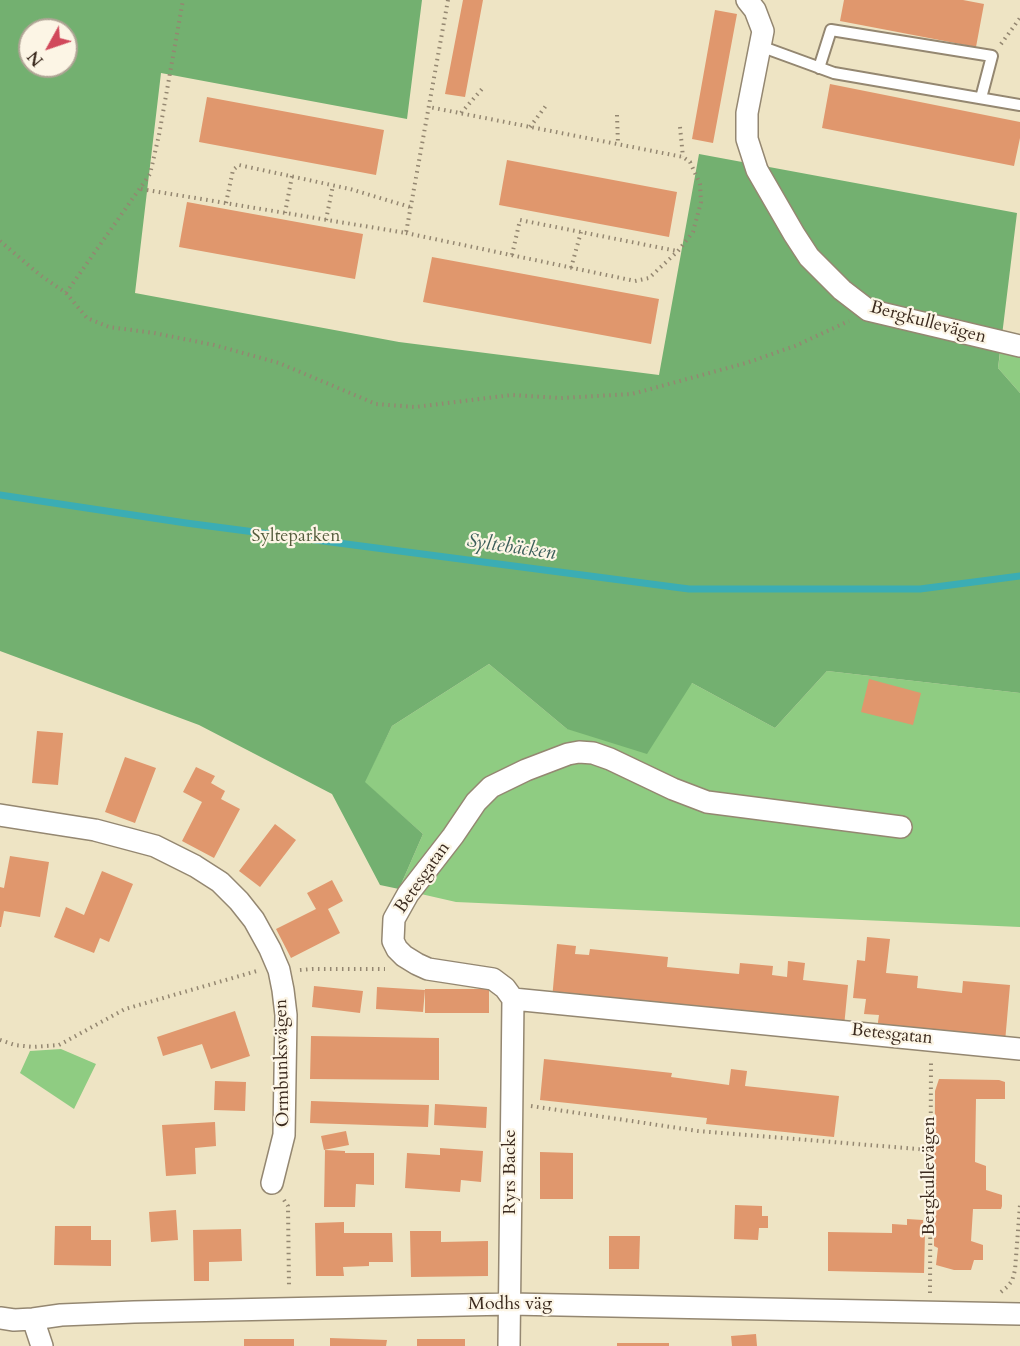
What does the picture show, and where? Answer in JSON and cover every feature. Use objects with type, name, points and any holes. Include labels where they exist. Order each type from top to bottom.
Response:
[{"type":"street","name":"Bergkullevägen","points":[[747,0],[755,10],[763,31],[747,113],[747,139],[757,170],[809,256],[842,290],[868,310],[1020,346]]},
{"type":"street","name":"Betesgatan","points":[[408,960],[397,949],[393,941],[394,919],[408,894],[476,802],[491,787],[526,770],[568,754],[593,753],[707,802],[901,827]]},
{"type":"street","name":"Ormbunksvägen","points":[[0,815],[105,832],[155,846],[195,866],[220,882],[254,920],[279,970],[285,1015],[284,1135],[272,1183]]},
{"type":"street","points":[[408,960],[428,969],[493,979],[505,988],[513,999]]},
{"type":"street","name":"Betesgatan","points":[[513,999],[1020,1049]]},
{"type":"street","name":"Ryrs Backe","points":[[509,1346],[513,999]]},
{"type":"street","name":"Modhs väg","points":[[0,1318],[14,1320],[61,1315],[134,1312],[510,1304],[1020,1314]]},
{"type":"street","points":[[33,1319],[42,1346]]},
{"type":"lane","points":[[819,68],[831,30],[993,56],[981,98]]},
{"type":"lane","points":[[760,46],[834,73],[1020,105]]},
{"type":"path","points":[[66,293],[150,174],[183,0]]},
{"type":"path","points":[[406,233],[448,0]]},
{"type":"path","points":[[993,56],[1020,18]]},
{"type":"path","points":[[461,113],[482,89]]},
{"type":"path","points":[[530,127],[548,103]]},
{"type":"path","points":[[141,189],[406,233],[635,281],[649,278],[678,251],[693,232],[701,202],[700,184],[690,162],[683,157],[429,107]]},
{"type":"path","points":[[617,115],[618,144]]},
{"type":"path","points":[[680,127],[683,157]]},
{"type":"path","points":[[226,203],[233,170],[239,165],[350,189],[410,207]]},
{"type":"path","points":[[285,213],[292,176]]},
{"type":"path","points":[[326,220],[333,185]]},
{"type":"path","points":[[512,255],[520,220],[678,251]]},
{"type":"path","points":[[571,268],[581,232]]},
{"type":"path","points":[[2,243],[40,275],[66,293],[87,318],[109,327],[214,345],[279,363],[376,404],[414,407],[512,395],[561,398],[632,394],[747,363],[795,346],[841,326],[868,310]]},
{"type":"path","points":[[0,1040],[33,1047],[58,1045],[125,1009],[263,969],[290,971],[387,969],[397,967],[408,960]]},
{"type":"path","name":"Bergkullevägen","points":[[930,1313],[932,1039]]},
{"type":"path","points":[[512,1103],[698,1131],[930,1150]]},
{"type":"path","points":[[272,1183],[288,1206],[289,1309]]},
{"type":"green space","name":"Sylteparken","points":[[0,0],[422,0],[407,119],[161,73],[135,293],[399,342],[659,375],[699,154],[1017,213],[998,368],[1020,393],[1020,693],[827,671],[775,728],[692,683],[647,754],[567,729],[489,664],[392,726],[365,782],[423,834],[399,889],[380,885],[332,794],[199,725],[0,651]]},
{"type":"green space","points":[[1003,333],[1020,337],[1020,393],[998,368]]},
{"type":"green space","points":[[489,664],[567,729],[692,683],[775,728],[827,671],[1020,693],[1020,927],[456,902],[399,889],[423,834],[364,782],[392,726]]},
{"type":"green space","points":[[61,1049],[96,1064],[74,1109],[20,1073],[30,1051]]},
{"type":"building","points":[[463,0],[483,0],[465,97],[445,94]]},
{"type":"building","points":[[844,0],[963,0],[984,4],[976,47],[840,21]]},
{"type":"building","points":[[715,10],[737,14],[713,143],[692,139]]},
{"type":"building","points":[[830,84],[1020,122],[1020,138],[1014,166],[822,128]]},
{"type":"building","points":[[207,97],[384,130],[376,175],[199,142]]},
{"type":"building","points":[[507,160],[677,192],[669,237],[499,205]]},
{"type":"building","points":[[187,202],[363,234],[355,279],[179,247]]},
{"type":"building","points":[[432,257],[659,299],[651,344],[423,302]]},
{"type":"building","points":[[869,679],[921,693],[913,725],[861,712]]},
{"type":"building","points":[[37,731],[63,733],[58,785],[32,783]]},
{"type":"building","points":[[125,757],[156,768],[135,823],[105,812]]},
{"type":"building","points":[[196,767],[215,776],[211,783],[225,791],[221,799],[240,809],[214,858],[182,841],[202,802],[183,792]]},
{"type":"building","points":[[275,824],[296,840],[260,887],[239,871]]},
{"type":"building","points":[[10,856],[49,862],[40,917],[4,911],[0,927],[0,887],[4,888]]},
{"type":"building","points":[[102,871],[133,884],[109,942],[100,938],[94,953],[54,937],[66,907],[84,915]]},
{"type":"building","points":[[332,880],[343,901],[328,909],[340,933],[291,958],[276,929],[316,909],[307,893]]},
{"type":"building","points":[[867,937],[890,939],[886,973],[918,976],[917,988],[962,993],[963,981],[1010,985],[1005,1042],[877,1029],[879,1015],[864,1014],[866,999],[853,998],[857,960],[865,961]]},
{"type":"building","points":[[557,944],[576,946],[575,954],[589,955],[590,949],[668,957],[667,967],[739,974],[740,963],[773,966],[772,975],[787,977],[788,961],[805,963],[803,980],[848,985],[844,1027],[718,1014],[718,1008],[685,1005],[684,1013],[552,999]]},
{"type":"building","points":[[314,986],[363,991],[360,1013],[312,1007]]},
{"type":"building","points":[[377,987],[425,990],[423,1012],[376,1009]]},
{"type":"building","points":[[425,989],[489,989],[489,1013],[425,1013]]},
{"type":"building","points":[[235,1011],[250,1056],[211,1069],[202,1044],[163,1056],[157,1037]]},
{"type":"building","points":[[311,1036],[439,1038],[439,1080],[310,1079]]},
{"type":"building","points":[[544,1059],[672,1073],[671,1077],[729,1085],[731,1069],[747,1071],[745,1086],[839,1096],[834,1137],[706,1124],[707,1118],[540,1100]]},
{"type":"building","points":[[939,1079],[1005,1082],[1005,1099],[976,1099],[975,1162],[986,1166],[986,1190],[1002,1195],[1002,1206],[1001,1209],[973,1209],[971,1241],[983,1245],[983,1260],[974,1260],[971,1270],[954,1270],[936,1265],[938,1248],[934,1246],[935,1091]]},
{"type":"building","points":[[215,1081],[246,1082],[245,1111],[214,1110]]},
{"type":"building","points":[[311,1101],[429,1105],[428,1127],[310,1123]]},
{"type":"building","points":[[435,1104],[487,1107],[486,1128],[434,1125]]},
{"type":"building","points":[[215,1122],[216,1146],[195,1148],[196,1174],[166,1176],[162,1125]]},
{"type":"building","points":[[346,1131],[349,1145],[324,1150],[321,1136]]},
{"type":"building","points":[[440,1148],[483,1151],[481,1182],[461,1180],[460,1192],[405,1188],[407,1153],[440,1155]]},
{"type":"building","points":[[325,1150],[374,1153],[374,1185],[356,1184],[355,1207],[324,1207]]},
{"type":"building","points":[[540,1152],[573,1153],[573,1199],[540,1199]]},
{"type":"building","points":[[735,1205],[762,1206],[762,1216],[768,1216],[768,1228],[759,1228],[758,1240],[734,1239]]},
{"type":"building","points":[[176,1210],[178,1240],[151,1242],[149,1212]]},
{"type":"building","points":[[907,1219],[923,1220],[924,1273],[828,1271],[828,1232],[892,1233],[892,1224],[907,1225]]},
{"type":"building","points":[[344,1222],[344,1233],[392,1233],[393,1262],[369,1262],[369,1266],[343,1267],[344,1276],[316,1276],[315,1223]]},
{"type":"building","points":[[55,1226],[91,1226],[91,1240],[111,1240],[111,1266],[54,1265]]},
{"type":"building","points":[[241,1229],[242,1261],[209,1262],[209,1281],[194,1281],[193,1230]]},
{"type":"building","points":[[410,1231],[441,1231],[441,1242],[488,1241],[488,1276],[411,1277]]},
{"type":"building","points":[[609,1236],[640,1236],[639,1269],[609,1269]]},
{"type":"building","points":[[756,1334],[757,1346],[732,1346],[731,1336]]},
{"type":"building","points":[[330,1338],[387,1340],[386,1346],[330,1346]]},
{"type":"building","points":[[244,1339],[294,1339],[294,1346],[244,1346]]},
{"type":"building","points":[[417,1339],[465,1339],[465,1346],[417,1346]]},
{"type":"building","points":[[617,1343],[669,1343],[669,1346],[617,1346]]},
{"type":"waterway","name":"Syltebäcken","points":[[0,495],[186,523],[689,589],[920,589],[1020,576]]}]
